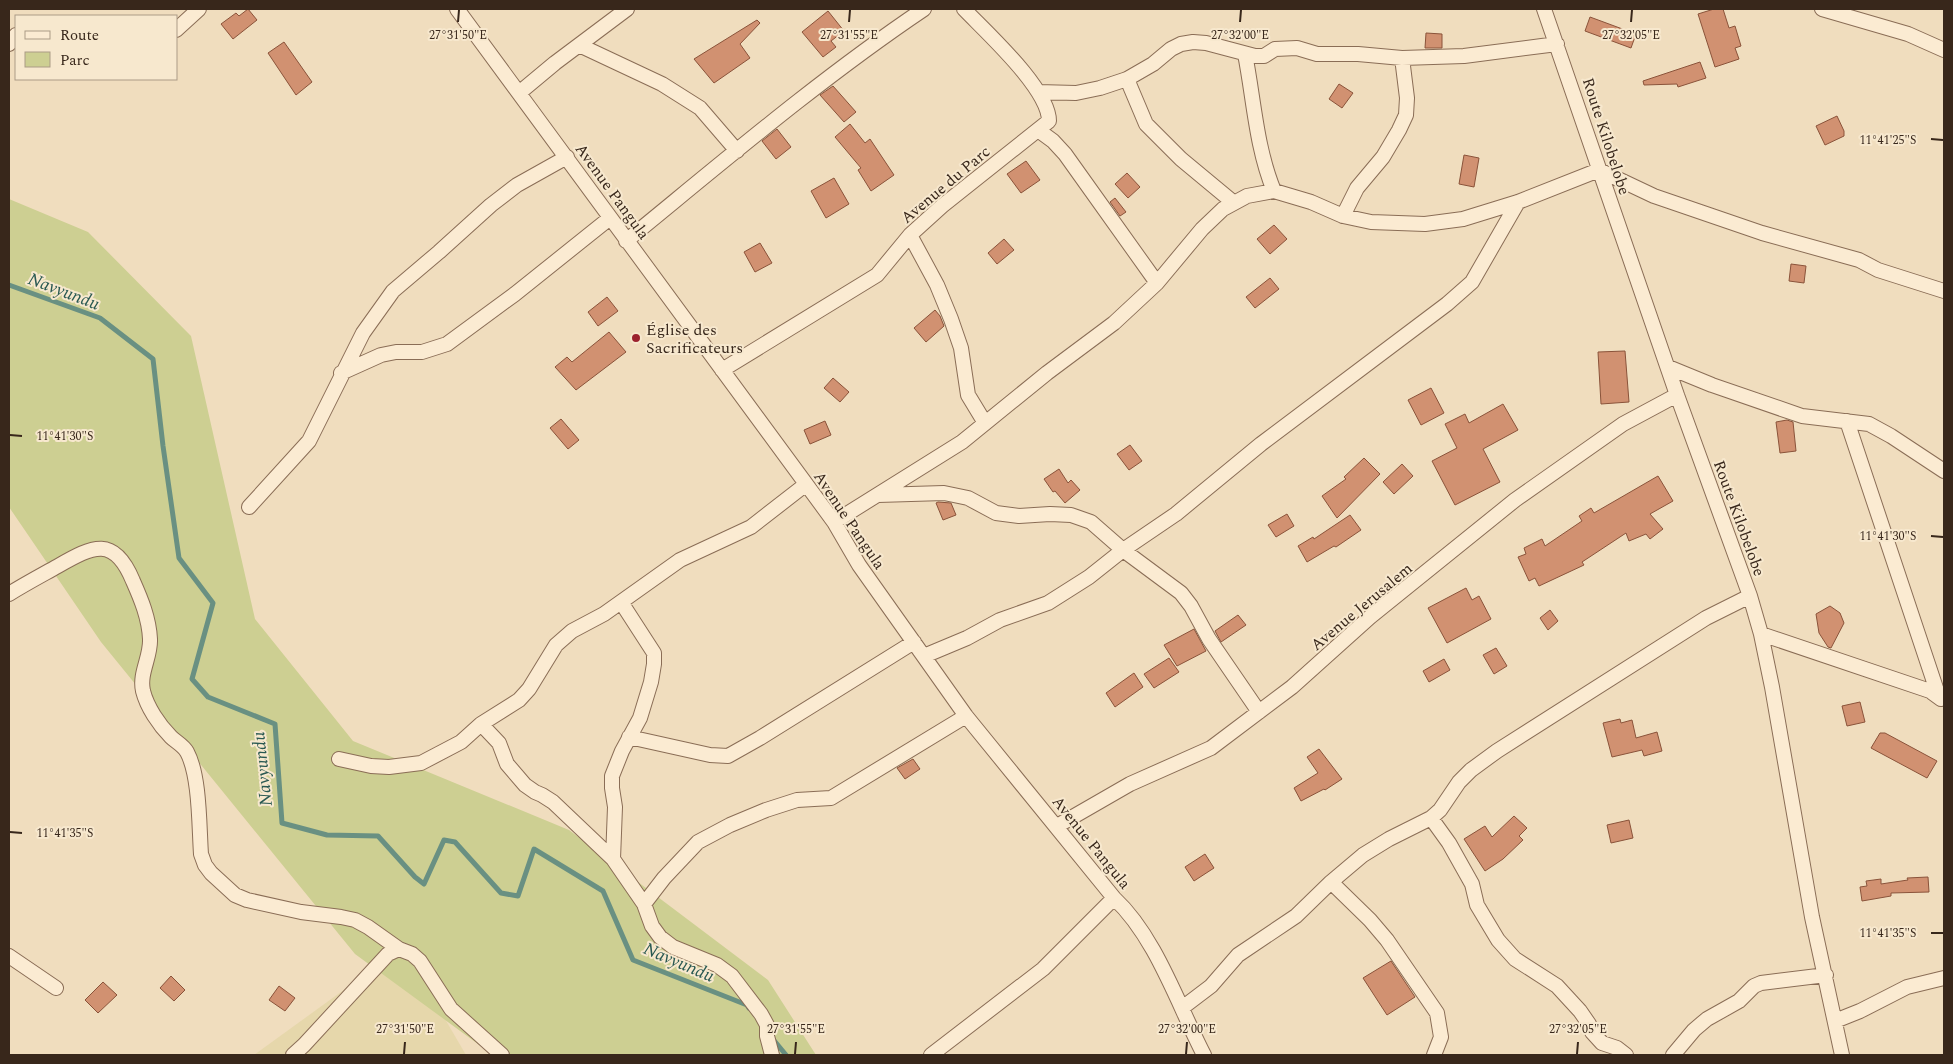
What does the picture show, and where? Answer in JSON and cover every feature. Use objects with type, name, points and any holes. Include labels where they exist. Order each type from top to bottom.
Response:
[{"type":"street","points":[[178,28],[199,9]]},
{"type":"street","name":"Avenue Pangula","points":[[457,9],[567,157],[626,241],[692,328],[805,486],[834,522],[859,566],[966,716],[1114,898],[1125,908],[1144,935],[1204,1055]]},
{"type":"street","points":[[518,93],[627,9]]},
{"type":"street","points":[[626,241],[814,88],[878,40],[924,9]]},
{"type":"street","name":"Avenue du Parc","points":[[722,370],[877,275],[910,235],[942,206],[1049,121],[1046,105],[1026,74],[964,9]]},
{"type":"street","name":"Route Kilobelobe","points":[[1544,9],[1677,395],[1750,596],[1761,634],[1812,917],[1842,1055]]},
{"type":"street","points":[[1822,9],[1908,34],[1944,50]]},
{"type":"street","points":[[1038,92],[1087,92],[1127,79],[1181,44],[1192,42],[1206,43],[1254,56],[1264,56],[1276,50],[1297,48],[1317,54],[1358,54],[1402,58],[1464,56],[1557,44]]},
{"type":"street","points":[[579,45],[662,84],[700,108],[737,151]]},
{"type":"street","points":[[1244,54],[1251,82],[1260,150],[1274,191]]},
{"type":"street","points":[[1343,216],[1357,188],[1383,157],[1406,115],[1407,98],[1402,58]]},
{"type":"street","points":[[1127,79],[1146,124],[1181,159],[1234,203]]},
{"type":"street","points":[[1038,130],[1053,141],[1065,154],[1156,283]]},
{"type":"street","points":[[249,507],[309,441],[341,373],[363,334],[393,290],[517,184],[567,157]]},
{"type":"street","points":[[834,522],[962,442],[1047,373],[1114,324],[1156,283],[1202,229],[1223,210],[1247,196],[1274,191],[1311,202],[1343,216],[1371,222],[1425,224],[1463,219],[1518,202],[1599,170],[1654,196],[1762,233],[1859,260],[1878,270],[1944,291]]},
{"type":"street","points":[[924,656],[967,638],[1000,620],[1048,603],[1089,577],[1123,550],[1176,514],[1261,444],[1460,293],[1472,282],[1518,202]]},
{"type":"street","points":[[341,373],[381,355],[396,352],[422,352],[447,344],[515,294],[610,218]]},
{"type":"street","points":[[910,235],[937,285],[951,319],[961,348],[968,395],[984,423]]},
{"type":"street","points":[[1668,367],[1712,385],[1802,416],[1870,424],[1944,471]]},
{"type":"street","name":"Avenue Jerusalem","points":[[1057,826],[1130,784],[1211,748],[1292,687],[1370,617],[1515,500],[1623,424],[1677,395]]},
{"type":"street","points":[[1846,421],[1942,699]]},
{"type":"street","points":[[339,759],[372,766],[390,767],[421,763],[461,742],[481,724],[519,700],[529,689],[556,645],[572,631],[604,614],[680,560],[751,527],[805,486]]},
{"type":"street","points":[[877,495],[944,493],[968,498],[996,513],[1019,516],[1071,515],[1091,522],[1123,550],[1180,593],[1190,606],[1208,639],[1259,712]]},
{"type":"street","points":[[9,594],[84,551],[102,548],[121,558],[129,570],[144,605],[150,637],[150,648],[142,680],[143,691],[154,714],[170,736],[186,751],[190,761],[195,778],[201,854],[205,865],[235,895],[247,900],[301,912],[355,920],[375,931],[399,949],[412,954],[420,961],[450,1009],[502,1055]]},
{"type":"street","points":[[1182,1008],[1211,986],[1238,955],[1296,916],[1331,882],[1363,855],[1380,844],[1431,818],[1440,810],[1459,782],[1496,751],[1706,618],[1750,596]]},
{"type":"street","points":[[614,859],[615,807],[612,776],[629,737],[640,718],[651,682],[654,664],[654,653],[621,602]]},
{"type":"street","points":[[1761,634],[1930,691],[1942,699]]},
{"type":"street","points":[[629,737],[710,755],[728,756],[914,642]]},
{"type":"street","points":[[644,904],[664,878],[698,842],[730,825],[766,810],[797,800],[832,798],[966,716]]},
{"type":"street","points":[[481,724],[499,743],[507,764],[525,785],[553,802],[614,859],[644,904],[652,926],[660,937],[672,947],[717,965],[732,976],[761,1014],[767,1025],[772,1055]]},
{"type":"street","points":[[1431,818],[1449,843],[1472,884],[1478,905],[1498,940],[1515,959],[1557,986],[1580,1011],[1590,1024],[1592,1032],[1602,1043],[1617,1048],[1626,1055]]},
{"type":"street","points":[[1331,882],[1370,920],[1437,1013],[1441,1038],[1434,1055]]},
{"type":"street","points":[[930,1055],[1044,969],[1114,898]]},
{"type":"street","points":[[293,1055],[388,954],[399,949]]},
{"type":"street","points":[[9,956],[56,988]]},
{"type":"street","points":[[1673,1055],[1694,1030],[1707,1019],[1739,1000],[1754,986],[1761,983],[1826,975]]},
{"type":"street","points":[[1835,1021],[1860,1011],[1907,987],[1944,978]]},
{"type":"shaded area","points":[[403,947],[466,1055],[254,1055]]},
{"type":"green space","points":[[9,199],[88,232],[191,336],[255,619],[353,741],[569,830],[768,980],[816,1055],[493,1055],[355,954],[101,642],[9,507]]},
{"type":"building","points":[[248,9],[257,20],[233,39],[221,24],[236,13],[239,16]]},
{"type":"building","points":[[1714,9],[1723,9],[1729,28],[1735,26],[1741,46],[1735,48],[1739,59],[1715,67],[1698,14]]},
{"type":"building","points":[[828,11],[844,31],[831,41],[836,47],[823,57],[802,32]]},
{"type":"building","points":[[1590,17],[1636,34],[1631,48],[1585,31]]},
{"type":"building","points":[[757,20],[760,23],[740,44],[750,58],[714,83],[694,59]]},
{"type":"building","points":[[1426,33],[1442,34],[1442,48],[1425,48]]},
{"type":"building","points":[[284,42],[312,82],[296,95],[268,53]]},
{"type":"building","points":[[1700,62],[1706,78],[1678,87],[1677,84],[1644,85],[1643,81]]},
{"type":"building","points":[[1339,84],[1353,93],[1342,108],[1329,99]]},
{"type":"building","points":[[833,86],[856,112],[844,122],[820,95]]},
{"type":"building","points":[[1837,116],[1844,131],[1844,136],[1825,145],[1816,126]]},
{"type":"building","points":[[850,124],[865,143],[870,139],[894,175],[871,191],[858,170],[861,168],[835,137]]},
{"type":"building","points":[[777,129],[791,147],[776,159],[762,141]]},
{"type":"building","points":[[1464,155],[1479,158],[1474,187],[1459,184]]},
{"type":"building","points":[[1026,161],[1040,180],[1021,193],[1007,174]]},
{"type":"building","points":[[1127,173],[1140,187],[1128,198],[1115,184]]},
{"type":"building","points":[[834,178],[849,204],[826,218],[811,191]]},
{"type":"building","points":[[1115,198],[1126,212],[1120,216],[1110,202]]},
{"type":"building","points":[[1274,225],[1287,239],[1270,254],[1257,239]]},
{"type":"building","points":[[1004,239],[1014,250],[997,264],[988,253]]},
{"type":"building","points":[[760,243],[772,263],[755,272],[744,252]]},
{"type":"building","points":[[1791,264],[1806,266],[1804,283],[1789,281]]},
{"type":"building","points":[[1270,278],[1279,289],[1255,308],[1246,297]]},
{"type":"building","points":[[607,297],[618,311],[598,326],[588,312]]},
{"type":"building","points":[[935,310],[944,326],[926,342],[914,328]]},
{"type":"building","points":[[609,332],[626,352],[576,390],[555,367],[567,357],[572,362]]},
{"type":"building","points":[[1625,351],[1629,402],[1601,404],[1598,352]]},
{"type":"building","points":[[833,378],[849,392],[840,402],[824,388]]},
{"type":"building","points":[[1431,388],[1444,413],[1421,425],[1408,400]]},
{"type":"building","points":[[1503,404],[1518,430],[1483,449],[1500,482],[1455,505],[1432,461],[1457,448],[1445,424],[1465,414],[1469,423]]},
{"type":"building","points":[[561,419],[579,440],[568,449],[550,428]]},
{"type":"building","points":[[1787,420],[1793,422],[1796,451],[1780,453],[1776,422]]},
{"type":"building","points":[[825,421],[831,435],[810,444],[804,430]]},
{"type":"building","points":[[1130,445],[1142,461],[1129,470],[1117,454]]},
{"type":"building","points":[[1364,458],[1380,474],[1337,518],[1322,496],[1346,479],[1344,477]]},
{"type":"building","points":[[1402,464],[1413,476],[1394,494],[1383,482]]},
{"type":"building","points":[[1059,469],[1068,483],[1071,480],[1080,490],[1065,503],[1055,491],[1053,492],[1044,479]]},
{"type":"building","points":[[1658,476],[1673,501],[1650,514],[1663,529],[1650,539],[1646,534],[1629,541],[1626,533],[1582,562],[1584,565],[1539,586],[1535,578],[1529,581],[1518,557],[1526,554],[1524,548],[1542,539],[1545,546],[1582,521],[1579,516],[1591,508],[1594,513]]},
{"type":"building","points":[[936,503],[951,503],[956,515],[943,520]]},
{"type":"building","points":[[1287,514],[1294,526],[1276,537],[1268,525]]},
{"type":"building","points":[[1350,515],[1361,530],[1336,547],[1334,546],[1307,562],[1298,546],[1313,537],[1314,539]]},
{"type":"building","points":[[1466,588],[1472,600],[1479,596],[1491,619],[1447,643],[1428,608]]},
{"type":"building","points":[[1830,606],[1840,613],[1844,623],[1831,648],[1828,647],[1819,633],[1816,614]]},
{"type":"building","points":[[1550,610],[1558,621],[1548,630],[1540,618]]},
{"type":"building","points":[[1238,615],[1246,625],[1221,642],[1215,631]]},
{"type":"building","points":[[1194,629],[1206,651],[1177,666],[1164,645]]},
{"type":"building","points":[[1496,648],[1507,666],[1494,674],[1483,655]]},
{"type":"building","points":[[1169,658],[1179,672],[1154,688],[1144,674]]},
{"type":"building","points":[[1444,659],[1450,670],[1429,682],[1423,671]]},
{"type":"building","points":[[1134,673],[1143,687],[1115,707],[1106,693]]},
{"type":"building","points":[[1860,702],[1865,722],[1847,726],[1842,706]]},
{"type":"building","points":[[1620,719],[1621,723],[1632,720],[1636,738],[1657,732],[1662,751],[1644,756],[1642,750],[1612,757],[1603,723]]},
{"type":"building","points":[[1880,733],[1885,733],[1937,761],[1927,778],[1871,748]]},
{"type":"building","points":[[1319,749],[1342,779],[1325,790],[1301,801],[1294,788],[1318,773],[1307,757]]},
{"type":"building","points":[[913,759],[920,769],[905,779],[897,768]]},
{"type":"building","points":[[1514,816],[1527,828],[1519,836],[1523,840],[1503,859],[1485,871],[1464,839],[1485,826],[1492,837]]},
{"type":"building","points":[[1629,820],[1633,838],[1611,843],[1607,825]]},
{"type":"building","points":[[1205,854],[1214,868],[1194,881],[1185,867]]},
{"type":"building","points":[[1928,877],[1929,892],[1891,893],[1891,896],[1862,901],[1860,887],[1867,886],[1866,881],[1881,879],[1881,884],[1908,880],[1907,878]]},
{"type":"building","points":[[1391,961],[1415,997],[1387,1015],[1363,978]]},
{"type":"building","points":[[171,976],[185,990],[174,1001],[160,988]]},
{"type":"building","points":[[103,982],[117,995],[98,1013],[85,1000]]},
{"type":"building","points":[[279,986],[295,998],[285,1011],[269,1000]]},
{"type":"waterway","name":"Navyundu","points":[[9,285],[100,318],[153,359],[179,558],[213,603],[192,679],[208,697],[275,724],[282,823],[327,835],[378,836],[415,877],[424,884],[444,840],[455,842],[501,893],[518,896],[534,849],[603,891],[633,960],[747,1005],[749,1008]]},
{"type":"waterway","name":"Navyundu","points":[[772,1038],[786,1055]]},
{"type":"place","name":"Église des Sacrificateurs","points":[[636,338]]}]
